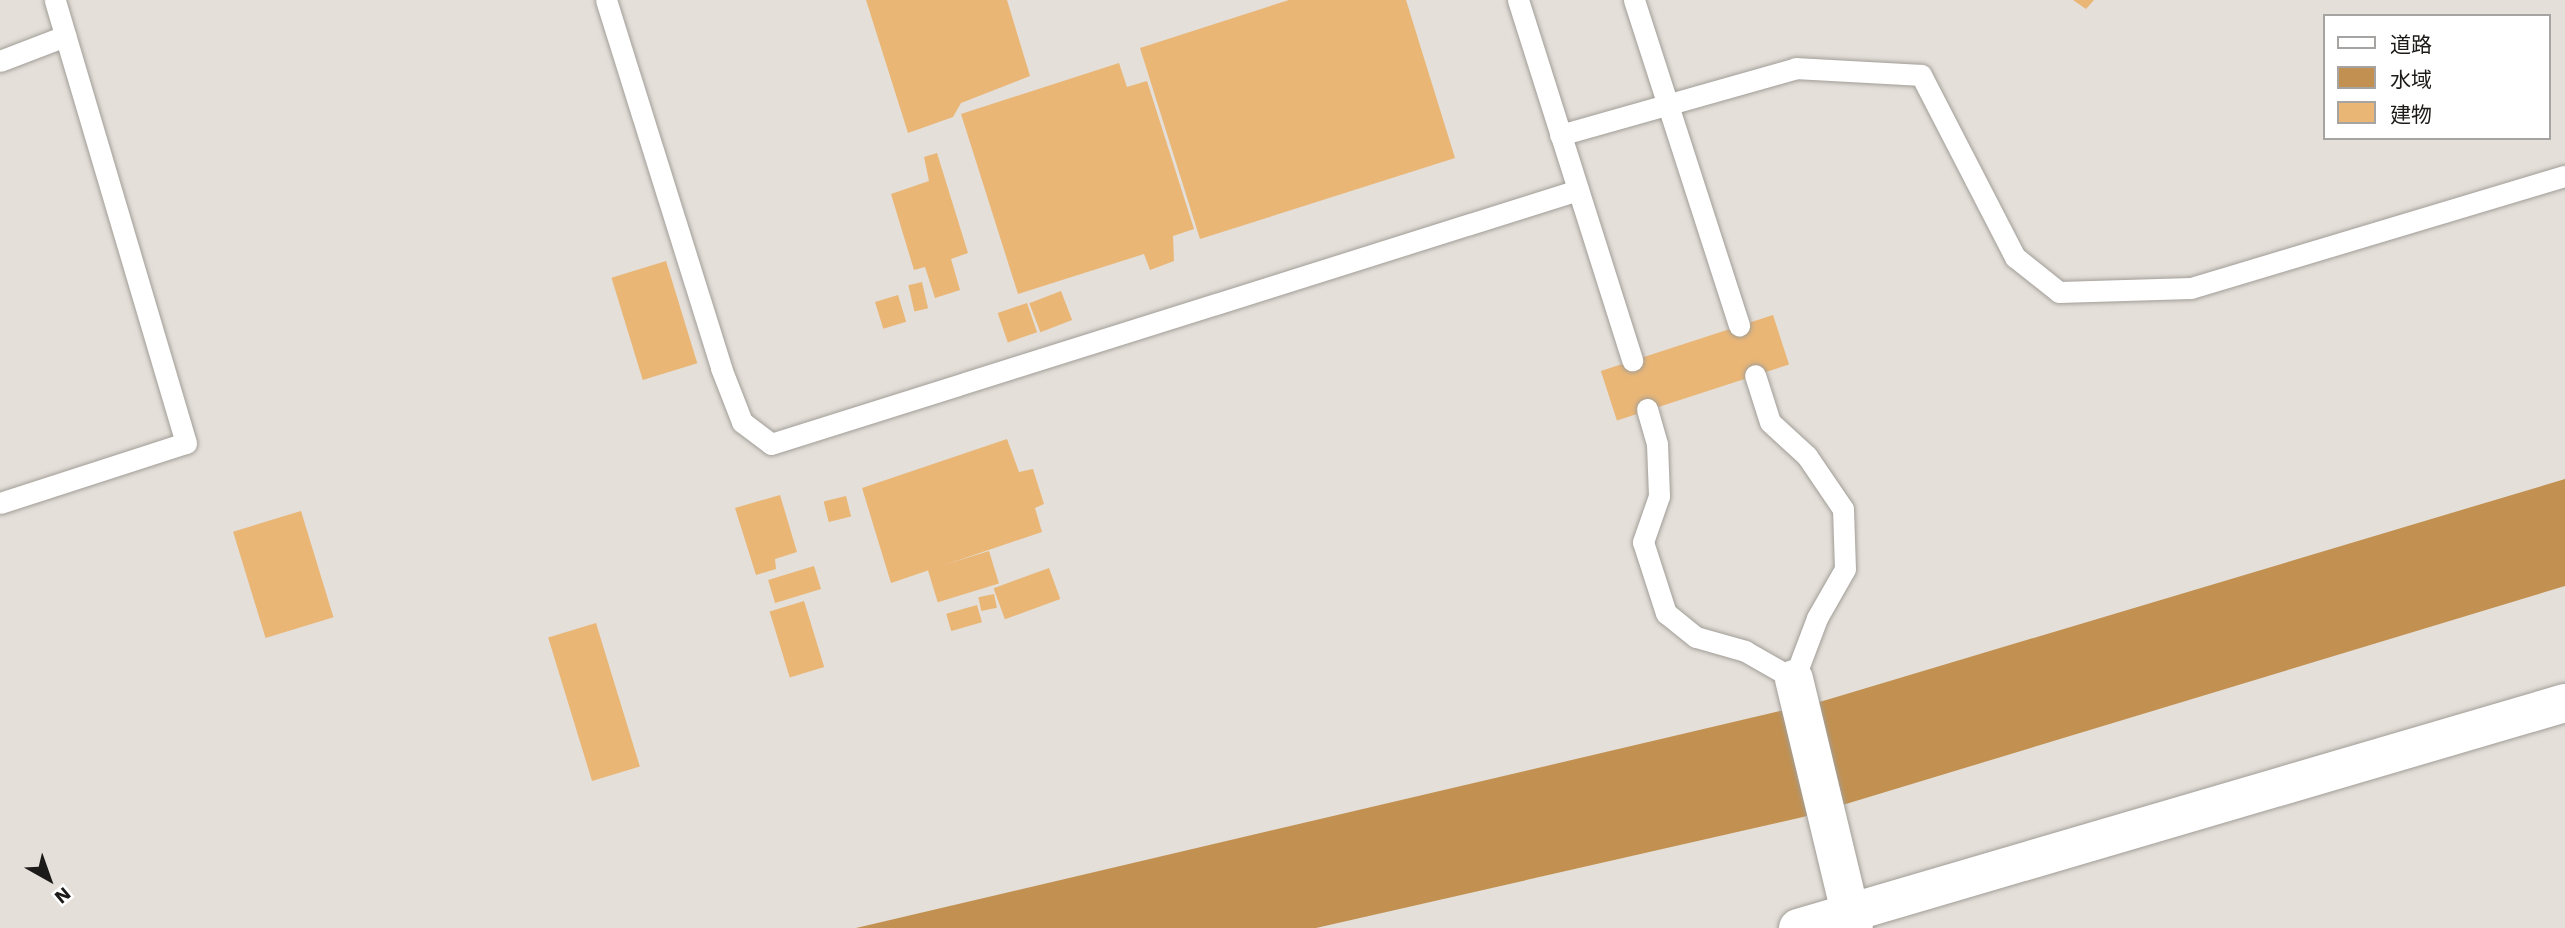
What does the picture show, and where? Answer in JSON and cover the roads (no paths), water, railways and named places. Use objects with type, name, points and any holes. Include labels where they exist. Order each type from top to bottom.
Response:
[{"type":"street","points":[[1794,679],[1853,922]]},
{"type":"street","points":[[1798,928],[1853,922],[2565,703]]},
{"type":"lane","points":[[0,503],[186,443],[55,0]]},
{"type":"lane","points":[[606,0],[721,368],[741,422],[771,444],[1578,190]]},
{"type":"lane","points":[[1518,0],[1632,360]]},
{"type":"lane","points":[[1634,0],[1739,326]]},
{"type":"lane","points":[[0,61],[65,36]]},
{"type":"lane","points":[[1560,135],[1796,68],[1921,75],[2015,257],[2059,292],[2191,288],[2565,176]]},
{"type":"lane","points":[[1647,409],[1657,444],[1658,496],[1643,542],[1666,613],[1696,637],[1745,651],[1794,679],[1817,618],[1846,569],[1843,509],[1807,456],[1770,422],[1755,375]]},
{"type":"water","points":[[2565,479],[2565,586],[1803,817],[1316,928],[856,928],[1823,701]]}]
